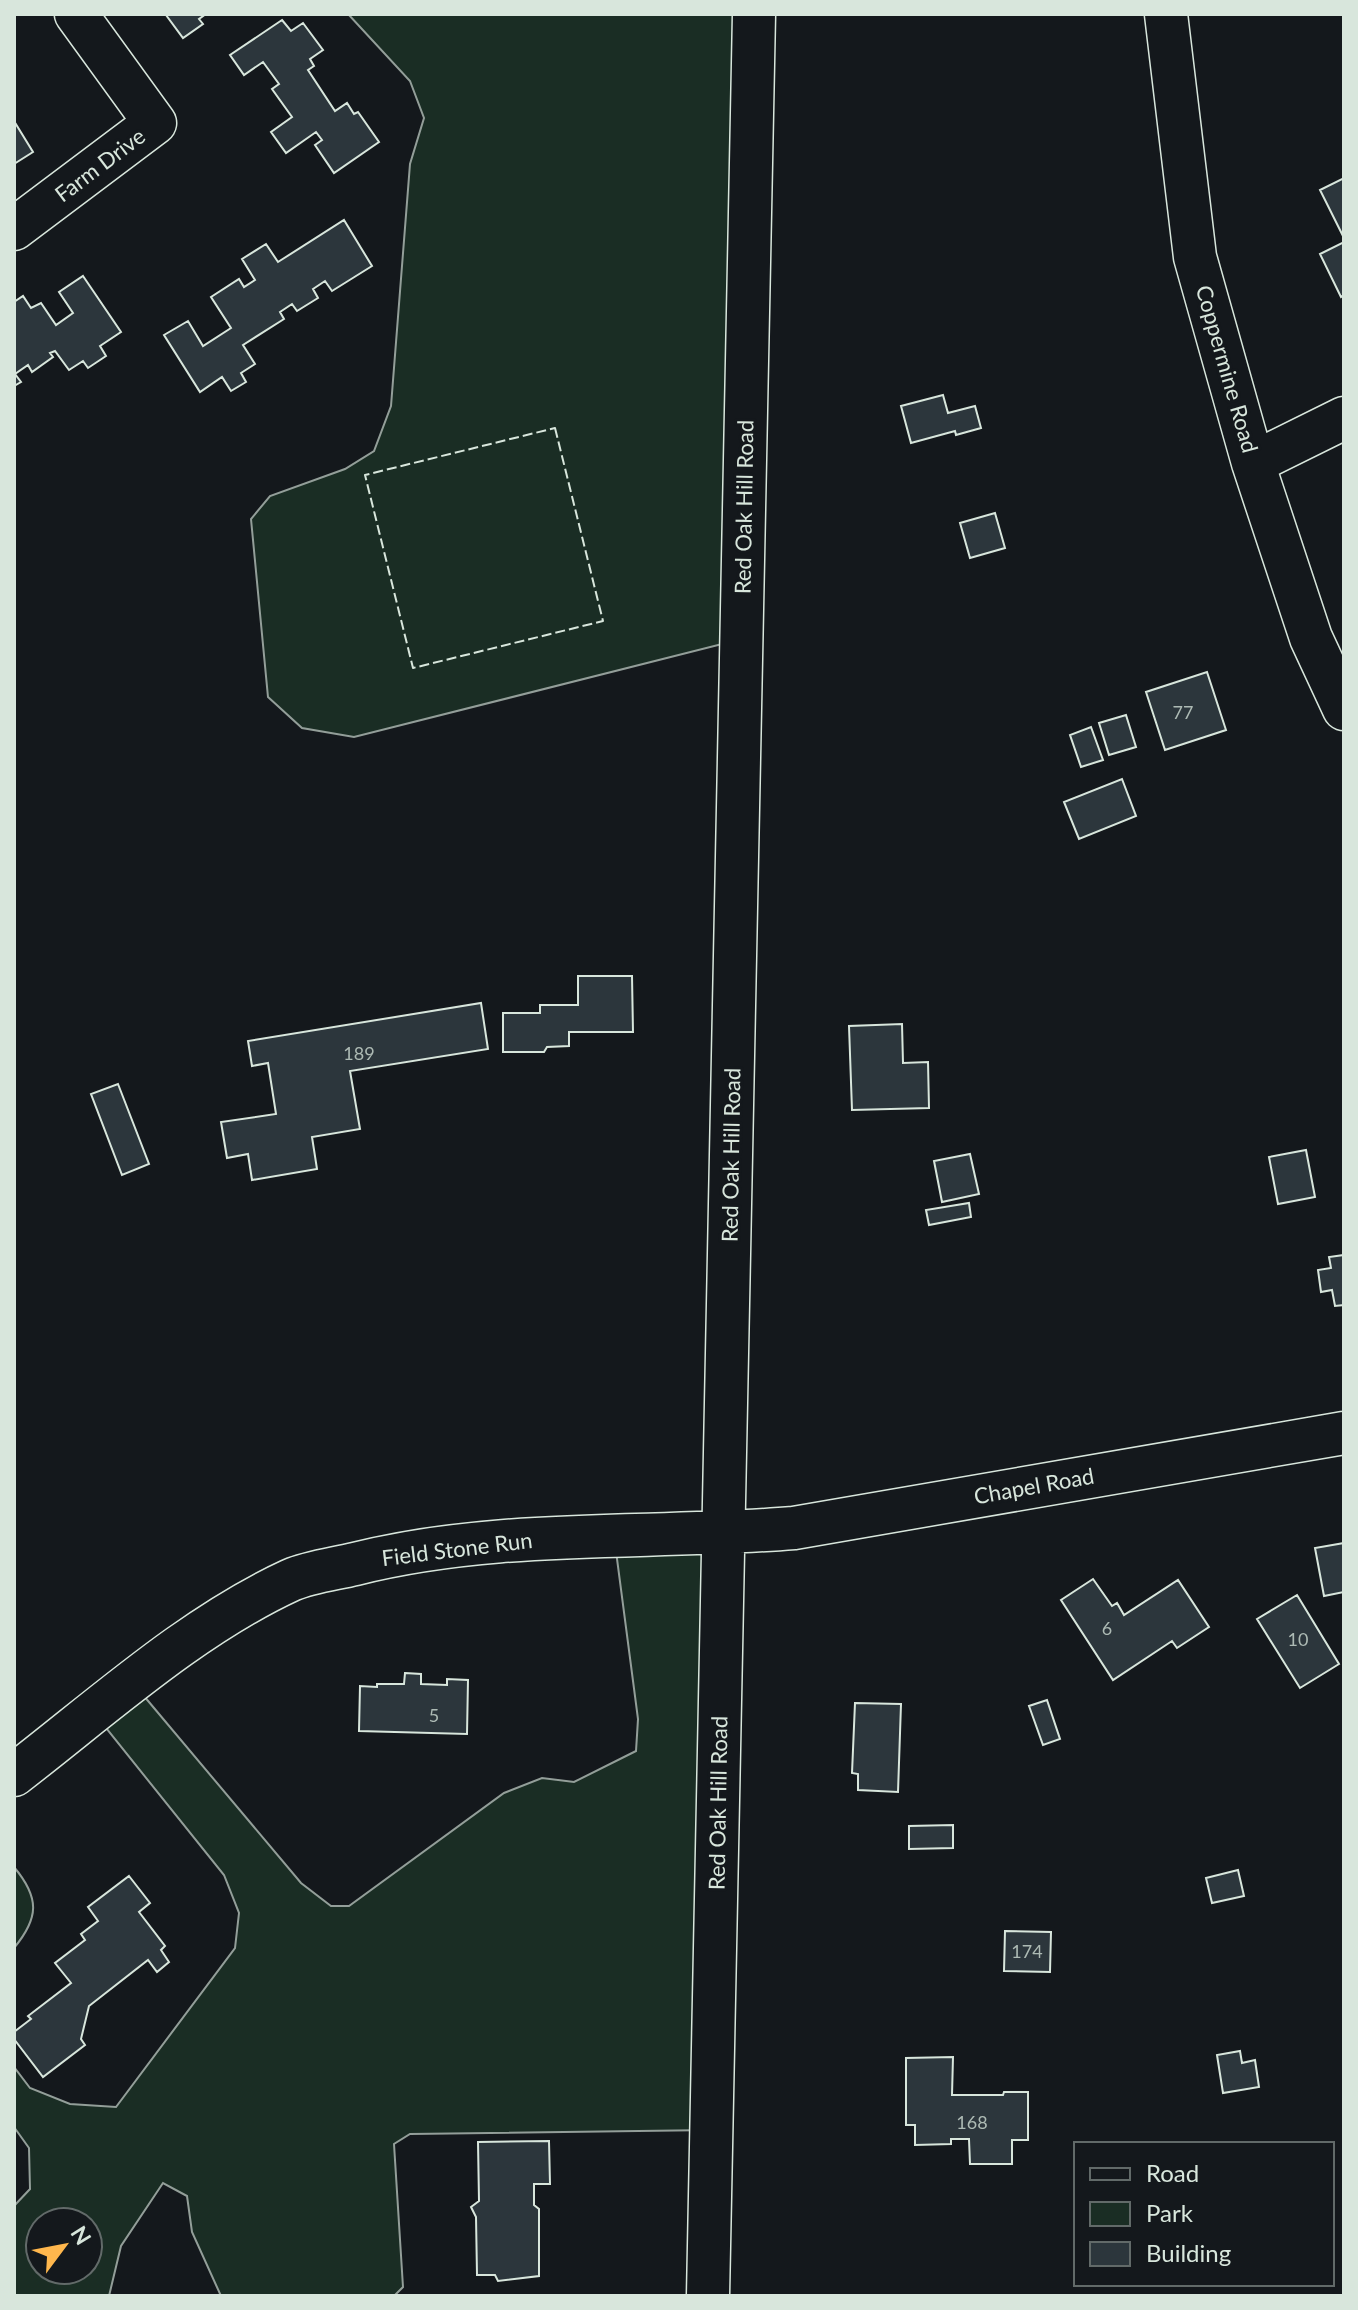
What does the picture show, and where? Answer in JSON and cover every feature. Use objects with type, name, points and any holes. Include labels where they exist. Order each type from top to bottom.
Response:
[{"type":"street","name":"Farm Drive","points":[[14,229],[155,123],[76,14]]},
{"type":"street","name":"Red Oak Hill Road","points":[[708,2296],[754,14]]},
{"type":"street","name":"Coppermine Road","points":[[1166,14],[1195,257],[1253,463],[1311,638],[1344,709]]},
{"type":"street","points":[[1253,463],[1344,418]]},
{"type":"street","name":"Chapel Road","points":[[724,1533],[794,1528],[1344,1433]]},
{"type":"street","name":"Field Stone Run","points":[[14,1775],[205,1628],[293,1579],[414,1551],[530,1539],[724,1533]]},
{"type":"green space","points":[[348,14],[754,14],[742,639],[354,737],[302,728],[268,697],[251,519],[270,496],[345,469],[374,451],[391,406],[410,164],[424,118],[410,81]]},
{"type":"green space","points":[[724,1533],[712,2130],[410,2134],[394,2144],[403,2287],[394,2296],[221,2296],[192,2232],[187,2196],[163,2183],[121,2246],[109,2296],[14,2296],[14,2206],[30,2189],[29,2148],[14,2127],[14,2067],[30,2088],[70,2104],[116,2107],[235,1948],[239,1913],[224,1875],[94,1713],[133,1683],[301,1883],[331,1906],[349,1906],[504,1793],[542,1778],[574,1782],[636,1751],[638,1719],[614,1536]]},
{"type":"green space","points":[[14,1867],[28,1889],[33,1908],[28,1927],[14,1948]]},
{"type":"building","points":[[206,14],[199,19],[203,24],[183,38],[166,15]]},
{"type":"building","points":[[282,20],[291,31],[303,23],[323,50],[310,59],[314,66],[308,70],[335,111],[347,103],[354,114],[358,112],[379,142],[334,173],[315,145],[322,140],[316,132],[286,153],[271,132],[292,117],[272,89],[279,84],[263,62],[244,75],[230,55]]},
{"type":"building","points":[[14,121],[33,152],[14,164]]},
{"type":"building","points":[[1344,178],[1344,238],[1320,190]]},
{"type":"building","points":[[344,220],[372,266],[332,291],[325,281],[313,289],[318,298],[297,311],[292,304],[280,312],[284,319],[243,345],[255,364],[241,373],[246,382],[231,391],[222,377],[200,392],[164,335],[188,321],[203,346],[231,328],[211,297],[239,279],[244,287],[255,280],[242,259],[266,244],[278,262]]},
{"type":"building","points":[[1344,242],[1344,295],[1341,297],[1320,254]]},
{"type":"building","points":[[83,276],[121,332],[100,346],[106,356],[88,368],[83,361],[69,370],[55,351],[50,353],[53,357],[32,372],[28,365],[15,374],[21,382],[14,386],[14,302],[23,296],[31,308],[41,303],[56,325],[73,313],[59,292]]},
{"type":"building","points":[[943,395],[948,413],[975,406],[981,428],[956,435],[955,431],[911,443],[901,406]]},
{"type":"building","points":[[995,513],[1005,548],[970,558],[960,523]]},
{"type":"building","points":[[1207,672],[1226,730],[1165,750],[1146,692]]},
{"type":"building","points":[[1126,715],[1136,747],[1109,755],[1099,723]]},
{"type":"building","points":[[1091,727],[1103,760],[1081,767],[1070,735]]},
{"type":"building","points":[[1122,779],[1136,816],[1079,839],[1064,802]]},
{"type":"building","points":[[578,976],[632,976],[633,1032],[569,1032],[569,1046],[547,1047],[544,1052],[503,1052],[503,1013],[540,1013],[540,1005],[578,1005]]},
{"type":"building","points":[[481,1003],[488,1049],[350,1071],[360,1129],[312,1137],[317,1169],[252,1180],[248,1154],[227,1158],[221,1122],[276,1114],[268,1063],[252,1066],[248,1041]]},
{"type":"building","points":[[902,1024],[903,1063],[928,1062],[929,1108],[852,1110],[849,1026]]},
{"type":"building","points":[[118,1084],[149,1164],[122,1175],[91,1094]]},
{"type":"building","points":[[1306,1150],[1315,1197],[1278,1204],[1269,1157]]},
{"type":"building","points":[[970,1154],[979,1194],[942,1202],[934,1161]]},
{"type":"building","points":[[969,1203],[971,1217],[929,1225],[926,1210]]},
{"type":"building","points":[[1344,1255],[1344,1305],[1335,1306],[1332,1290],[1321,1292],[1318,1270],[1331,1268],[1329,1257]]},
{"type":"building","points":[[1344,1543],[1344,1592],[1324,1596],[1315,1548]]},
{"type":"building","points":[[1093,1579],[1112,1606],[1117,1603],[1124,1615],[1178,1580],[1209,1627],[1177,1648],[1172,1641],[1113,1680],[1061,1600]]},
{"type":"building","points":[[1297,1595],[1339,1664],[1300,1688],[1257,1619]]},
{"type":"building","points":[[405,1673],[421,1674],[421,1684],[447,1685],[447,1679],[468,1680],[467,1734],[359,1731],[360,1686],[404,1684]]},
{"type":"building","points":[[1047,1700],[1060,1739],[1043,1745],[1029,1706]]},
{"type":"building","points":[[855,1703],[901,1704],[898,1792],[858,1790],[858,1774],[852,1773]]},
{"type":"building","points":[[953,1825],[953,1848],[909,1849],[909,1826]]},
{"type":"building","points":[[1238,1870],[1244,1896],[1212,1903],[1206,1878]]},
{"type":"building","points":[[129,1876],[150,1903],[139,1912],[165,1946],[161,1950],[169,1962],[157,1972],[148,1960],[89,2006],[81,2039],[85,2045],[43,2077],[14,2039],[14,2032],[31,2019],[28,2016],[71,1983],[55,1963],[85,1940],[81,1934],[98,1921],[88,1907]]},
{"type":"building","points":[[1005,1931],[1051,1932],[1050,1972],[1004,1971]]},
{"type":"building","points":[[1240,2051],[1242,2063],[1255,2060],[1259,2087],[1223,2093],[1217,2055]]},
{"type":"building","points":[[953,2057],[952,2095],[1028,2092],[1028,2140],[1012,2140],[1012,2164],[970,2164],[969,2139],[951,2139],[951,2144],[915,2145],[915,2125],[906,2125],[906,2058]]},
{"type":"building","points":[[549,2141],[550,2184],[534,2184],[534,2205],[539,2209],[539,2276],[498,2281],[495,2275],[477,2275],[476,2217],[471,2207],[479,2201],[478,2142]]},
{"type":"fence","points":[[555,428],[603,621],[413,668],[365,475],[555,428]]}]
